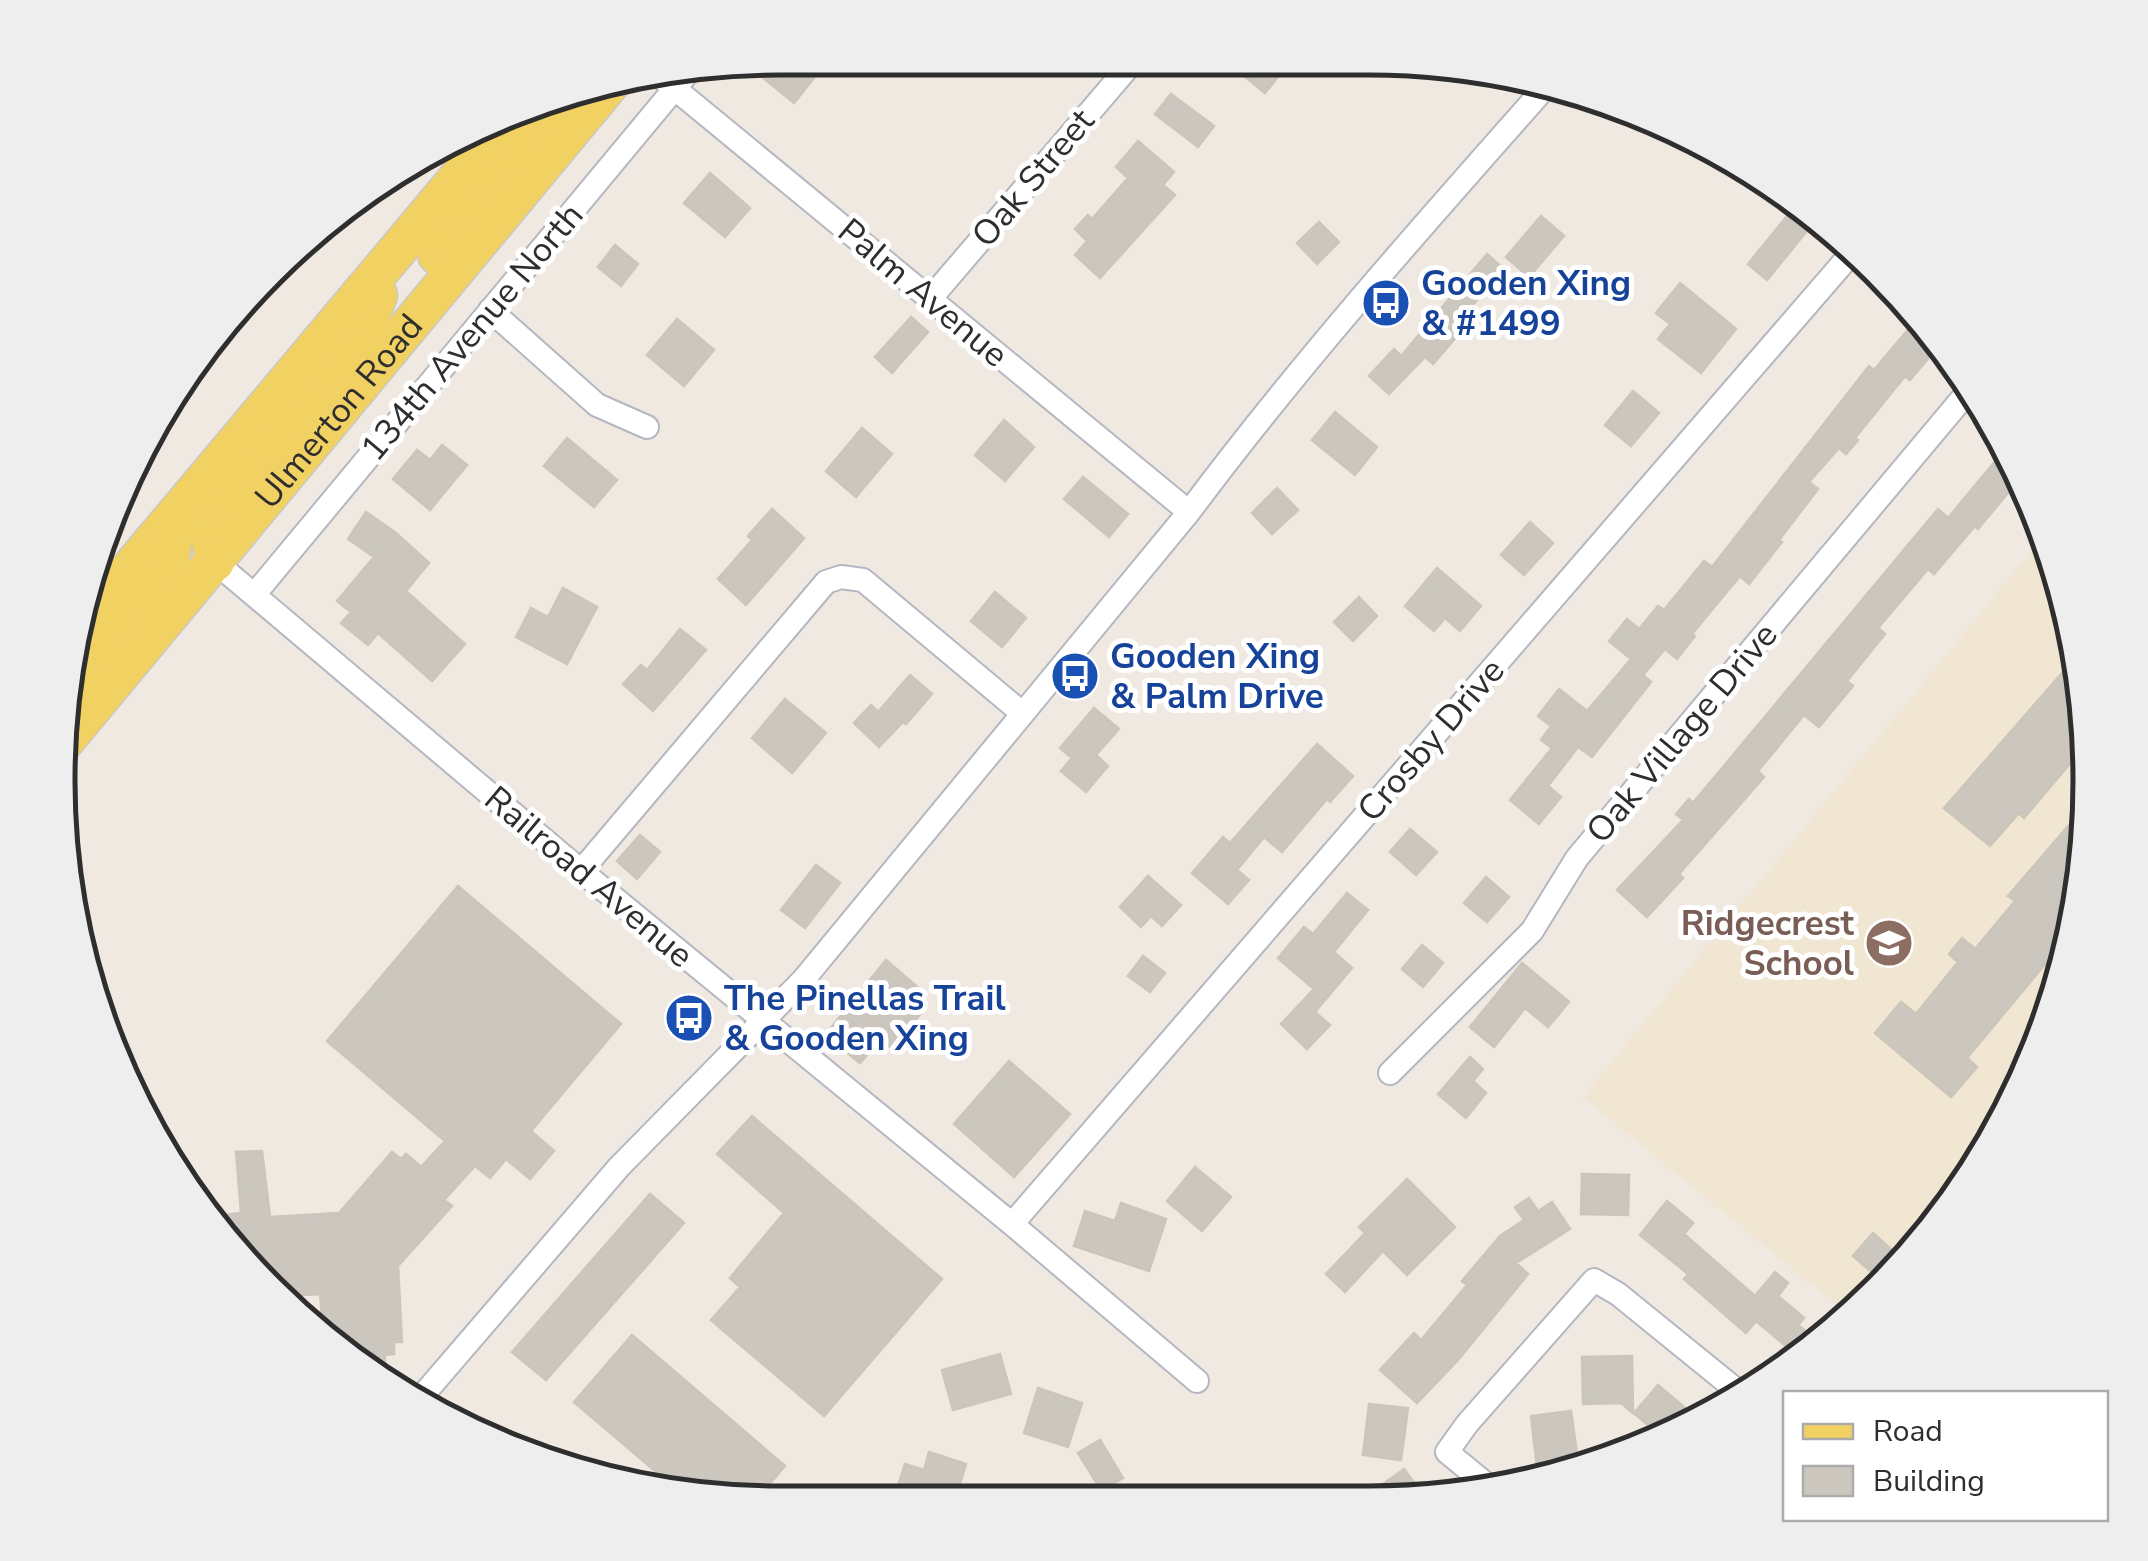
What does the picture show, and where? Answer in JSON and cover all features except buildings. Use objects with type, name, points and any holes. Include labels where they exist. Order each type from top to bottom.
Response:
[{"type":"main road","name":"Ulmerton Road","points":[[78,726],[598,99]]},
{"type":"main road","points":[[393,347],[412,294],[432,262],[549,114]]},
{"type":"main road","name":"Ulmerton Road","points":[[97,609],[494,137]]},
{"type":"main road","points":[[215,562],[210,536],[216,518],[352,348],[370,320],[390,260]]},
{"type":"main road","points":[[82,680],[168,577],[176,516]]},
{"type":"street","name":"Oak Street","points":[[930,299],[1121,75]]},
{"type":"street","name":"Palm Avenue","points":[[669,84],[1189,512]]},
{"type":"street","name":"134th Avenue North","points":[[254,594],[490,310],[661,86]]},
{"type":"street","points":[[427,1390],[619,1168],[804,979],[1189,512],[1245,436],[1538,96]]},
{"type":"street","name":"Crosby Drive","points":[[1012,1224],[1845,261]]},
{"type":"street","points":[[490,310],[596,405],[648,427]]},
{"type":"street","name":"Oak Village Drive","points":[[1390,1073],[1532,931],[1577,858],[1961,400]]},
{"type":"street","name":"Railroad Avenue","points":[[215,562],[581,872],[1012,1224],[1197,1381]]},
{"type":"street","points":[[581,872],[826,582],[841,577],[863,580],[1022,713]]},
{"type":"street","points":[[1477,1477],[1447,1452],[1594,1280],[1618,1294],[1730,1385]]},
{"type":"shaded area","name":"Ridgecrest School","points":[[2034,548],[2059,643],[2071,734],[2071,827],[2059,918],[2036,1007],[2000,1093],[1954,1172],[1898,1246],[1838,1306],[1583,1097]]},
{"type":"place","name":"Gooden Xing & #1499","points":[[1386,303]]},
{"type":"place","name":"Gooden Xing & Palm Drive","points":[[1075,676]]},
{"type":"place","name":"Ridgecrest School","points":[[1889,943]]},
{"type":"place","name":"The Pinellas Trail & Gooden Xing","points":[[689,1018]]}]
